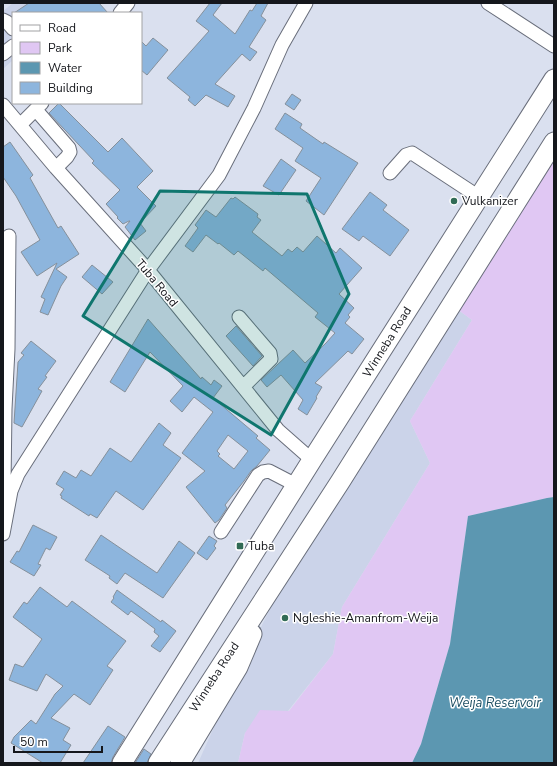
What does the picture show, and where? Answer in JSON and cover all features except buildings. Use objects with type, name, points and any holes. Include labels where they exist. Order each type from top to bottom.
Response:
[{"type":"highway","name":"Winneba Road","points":[[122,763],[296,485],[554,79]]},
{"type":"highway","name":"Winneba Road","points":[[158,763],[340,482],[554,142]]},
{"type":"highway","name":"Winneba Road","points":[[168,763],[235,656],[269,592]]},
{"type":"highway","name":"Winneba Road","points":[[180,763],[238,667],[269,592]]},
{"type":"highway","name":"Winneba Road","points":[[111,763],[194,637],[222,605]]},
{"type":"highway","name":"Winneba Road","points":[[133,763],[208,646],[222,605]]},
{"type":"street","points":[[121,12],[128,3]]},
{"type":"street","points":[[6,488],[18,474],[148,270],[219,175],[254,108],[282,45],[306,3]]},
{"type":"street","points":[[488,3],[552,41]]},
{"type":"street","points":[[3,20],[12,28]]},
{"type":"street","points":[[3,54],[12,47]]},
{"type":"street","name":"Tuba Road","points":[[3,105],[56,168],[148,270],[278,430],[312,460]]},
{"type":"street","points":[[20,125],[39,107],[69,148],[70,152],[67,157],[56,168]]},
{"type":"street","points":[[390,173],[406,155],[412,153],[479,197]]},
{"type":"street","points":[[3,534],[6,488],[5,409],[8,349],[9,236]]},
{"type":"street","points":[[239,317],[270,353],[271,359],[243,387]]},
{"type":"street","points":[[221,532],[258,475],[261,473],[269,471],[296,485]]},
{"type":"highlighted area","points":[[160,191],[307,194],[349,294],[271,435],[83,316]]},
{"type":"shaded area","points":[[13,3],[39,3],[46,12],[12,12],[12,61],[3,69],[3,11]]},
{"type":"shaded area","points":[[457,309],[472,320],[410,421],[430,463],[342,607],[333,654],[288,711],[245,733],[238,763],[198,763],[239,671],[271,607]]},
{"type":"green space","points":[[554,158],[554,497],[468,516],[450,644],[421,744],[412,763],[238,763],[245,733],[260,710],[289,711],[333,654],[342,607],[430,463],[410,421],[472,320],[457,309]]},
{"type":"water","name":"Weija Reservoir","points":[[554,497],[554,763],[412,763],[421,744],[450,644],[468,516]]},
{"type":"place","name":"Vulkanizer","points":[[454,201]]},
{"type":"place","name":"Tuba","points":[[240,546]]},
{"type":"place","name":"Ngleshie-Amanfrom-Weija","points":[[285,618]]}]
